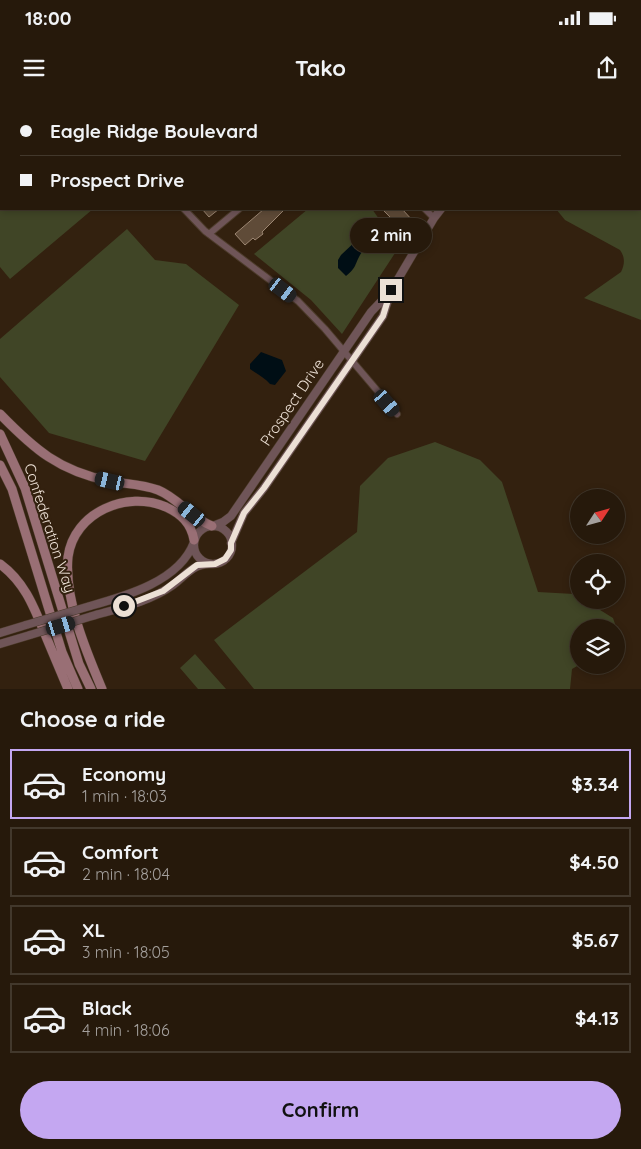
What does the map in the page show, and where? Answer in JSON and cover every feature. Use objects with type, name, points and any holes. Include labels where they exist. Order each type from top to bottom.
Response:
[{"type":"main road","points":[[0,414],[33,446],[60,465],[90,476],[147,486],[177,502],[202,522],[213,526]]},
{"type":"main road","name":"Confederation Way","points":[[0,434],[25,488],[79,664],[90,689]]},
{"type":"main road","name":"Confederation Way","points":[[0,465],[12,489],[62,652],[78,689]]},
{"type":"main road","points":[[102,689],[82,641],[69,589],[68,556],[80,530],[86,522],[105,508],[132,500],[148,501],[171,510],[185,520],[191,528],[194,541]]},
{"type":"main road","points":[[0,564],[12,572],[31,600],[68,689]]},
{"type":"street","points":[[185,210],[209,234],[298,301],[397,414]]},
{"type":"street","points":[[209,234],[238,210]]},
{"type":"street","points":[[426,210],[434,218]]},
{"type":"street","name":"Prospect Drive","points":[[213,526],[231,516],[371,312],[391,290],[440,210]]},
{"type":"street","name":"Prospect Drive","points":[[231,543],[244,513],[264,488],[383,316],[391,290]]},
{"type":"street","points":[[0,633],[136,591],[168,574],[184,561],[198,532],[213,526],[224,530],[228,534],[231,550],[225,559],[220,562],[197,565],[173,584],[153,596],[0,644]]},
{"type":"street","points":[[194,541],[196,554],[209,564]]},
{"type":"green space","points":[[0,210],[92,210],[10,279],[0,267]]},
{"type":"green space","points":[[307,210],[373,210],[399,247],[342,334],[311,300],[254,254]]},
{"type":"green space","points":[[557,210],[641,210],[641,320],[584,298],[621,272],[624,258],[620,250],[565,220]]},
{"type":"green space","points":[[127,229],[155,260],[186,264],[239,305],[145,461],[49,433],[0,377],[0,339]]},
{"type":"green space","points":[[435,442],[480,460],[502,482],[538,592],[570,594],[570,609],[598,609],[613,618],[570,619],[570,689],[254,689],[214,640],[357,532],[360,486],[388,458]]},
{"type":"green space","points":[[195,654],[226,689],[198,689],[180,668]]},
{"type":"shaded area","points":[[358,239],[361,239],[366,245],[354,268],[346,276],[338,268],[338,260]]},
{"type":"shaded area","points":[[261,352],[282,360],[286,371],[275,385],[270,384],[250,369],[250,364]]},
{"type":"building","points":[[203,210],[218,210],[209,217]]},
{"type":"building","points":[[263,210],[284,210],[262,232],[263,234],[255,240],[253,238],[245,245],[235,234]]},
{"type":"building","points":[[383,210],[403,210],[414,222],[402,235],[396,230],[399,226]]},
{"type":"route","points":[[124,606],[140,602],[163,591],[197,565],[215,564],[229,555],[231,543],[244,513],[264,488],[348,369],[383,316],[391,290]]}]
